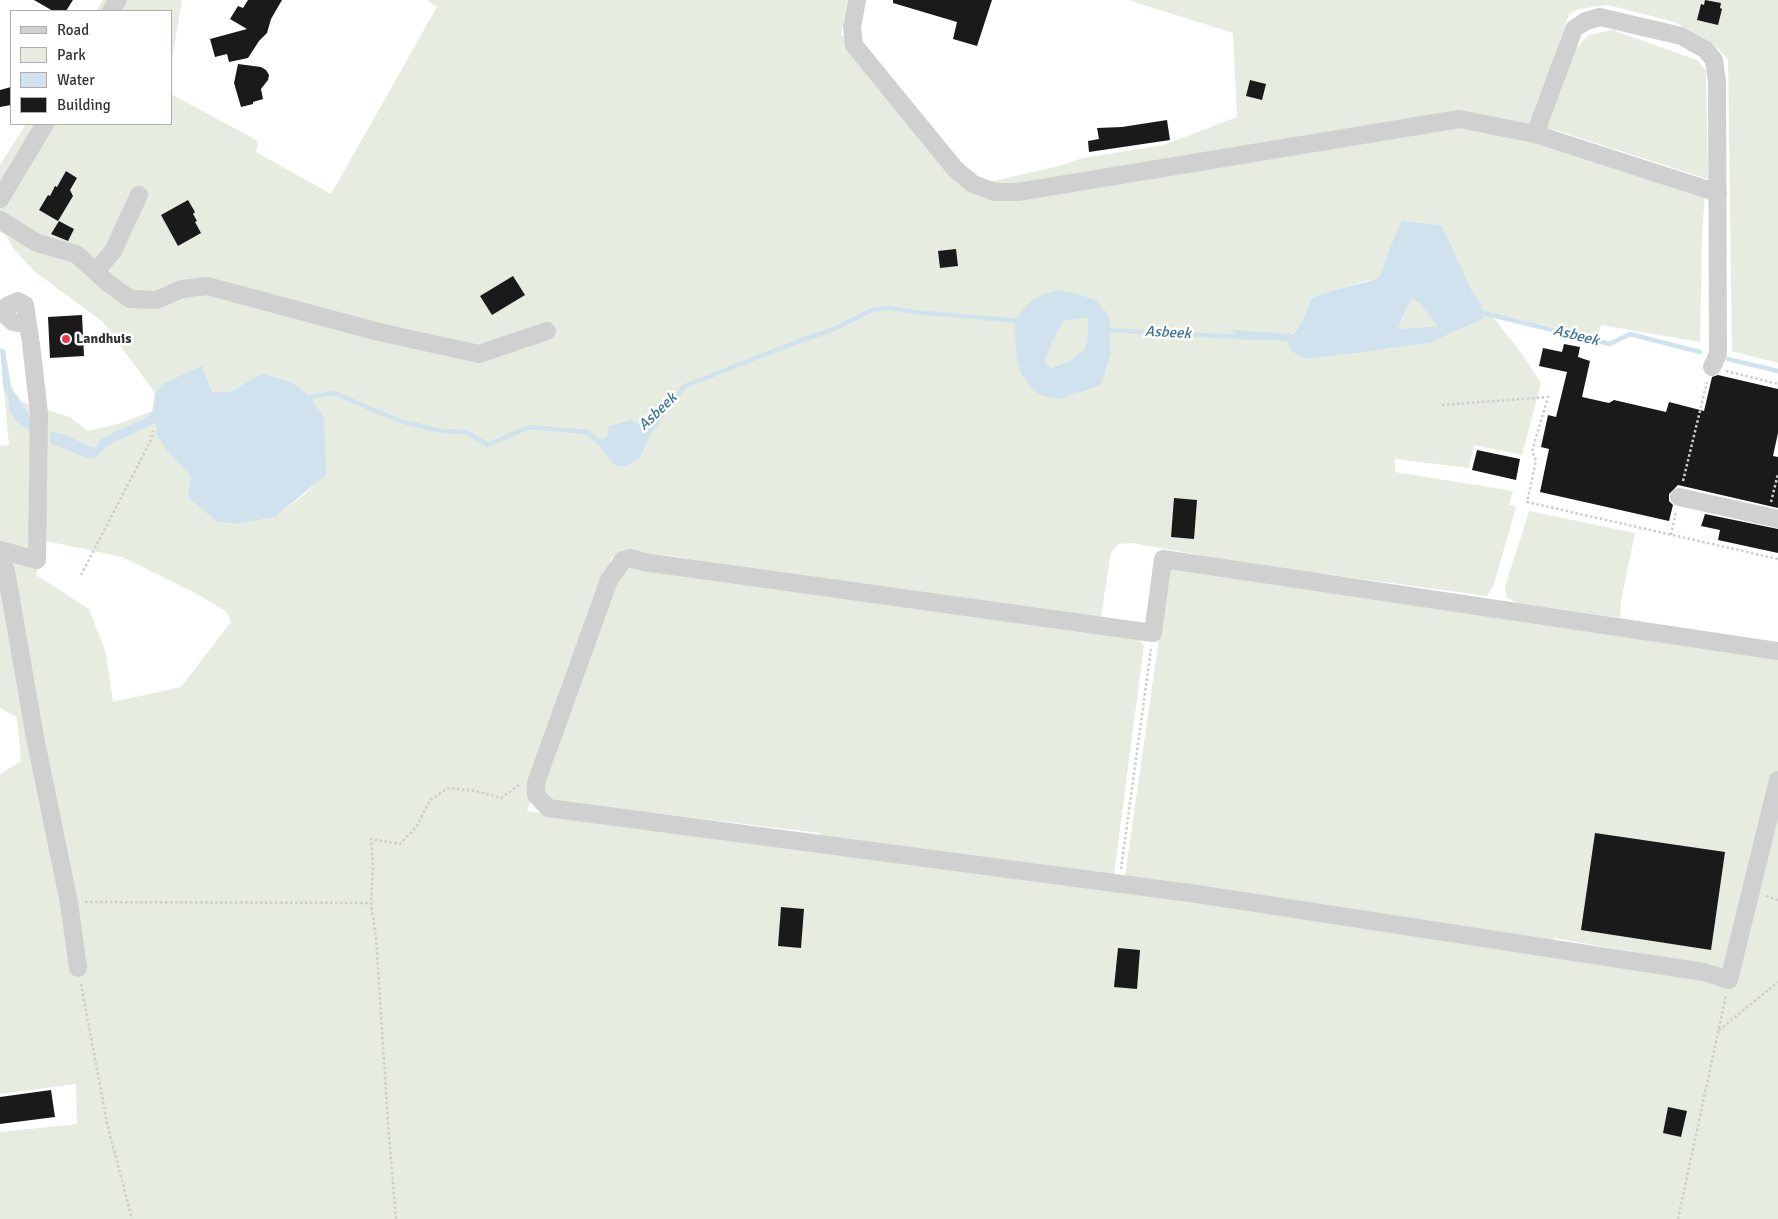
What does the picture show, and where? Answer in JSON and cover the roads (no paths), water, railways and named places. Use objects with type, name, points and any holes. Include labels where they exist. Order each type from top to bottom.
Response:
[{"type":"street","points":[[858,0],[852,27],[854,45],[955,169],[974,184],[995,192],[1018,192],[1459,119],[1535,134],[1718,193]]},
{"type":"street","points":[[1535,134],[1574,29],[1586,21],[1600,16],[1681,36],[1706,50],[1714,60],[1717,81],[1718,354],[1712,367]]},
{"type":"street","points":[[0,199],[43,125]]},
{"type":"street","points":[[96,271],[113,252],[139,195]]},
{"type":"street","points":[[0,220],[37,243],[76,254],[130,299],[156,300],[182,289],[207,286],[379,332],[479,354],[547,331]]},
{"type":"street","points":[[0,550],[37,560],[39,413],[30,335]]},
{"type":"street","points":[[1680,497],[1772,518]]},
{"type":"street","points":[[0,558],[6,571],[69,903],[78,968]]},
{"type":"street","points":[[1778,651],[1163,559],[1153,633],[644,562],[630,558],[623,560],[609,580],[536,783],[536,795],[548,808],[1197,894],[1704,972],[1729,980],[1778,780]]},
{"type":"water","points":[[1401,222],[1442,225],[1471,289],[1481,303],[1484,318],[1429,343],[1306,359],[1292,352],[1288,346],[1288,341],[1238,339],[1232,330],[1293,334],[1302,322],[1311,299],[1321,294],[1377,279]],"holes":[[[1412,298],[1420,303],[1437,326],[1400,329],[1403,316]]]},
{"type":"water","points":[[1058,290],[1075,293],[1095,300],[1107,313],[1110,324],[1111,353],[1101,385],[1060,399],[1043,396],[1034,391],[1021,374],[1017,360],[1014,329],[1016,319],[1030,302],[1043,294]],"holes":[[[1087,318],[1087,341],[1084,349],[1070,361],[1051,368],[1047,365],[1045,360],[1052,342],[1064,321]]]},
{"type":"water","points":[[0,349],[5,350],[11,388],[32,418],[31,431],[17,422],[9,409],[8,395],[4,392]]},
{"type":"water","points":[[202,366],[212,392],[231,392],[263,374],[291,382],[310,397],[324,418],[326,475],[275,517],[239,524],[217,522],[188,497],[191,477],[166,449],[157,435],[156,423],[107,446],[97,457],[90,459],[50,443],[51,431],[66,435],[94,448],[101,439],[144,419],[153,411],[155,394],[164,383]]},
{"type":"water","points":[[670,408],[650,435],[640,458],[627,466],[619,466],[612,463],[598,444],[580,432],[586,428],[602,440],[608,435],[609,426],[631,420],[638,424],[644,424],[650,419],[652,413]]},
{"type":"waterway","name":"Asbeek","points":[[659,414],[685,386],[796,342],[832,330],[872,310],[890,308],[914,312],[1020,321]]},
{"type":"waterway","name":"Asbeek","points":[[1479,312],[1610,344],[1630,334],[1700,352]]},
{"type":"waterway","name":"Asbeek","points":[[1104,330],[1241,337]]},
{"type":"waterway","name":"Asbeek","points":[[1728,359],[1778,371]]},
{"type":"waterway","name":"Asbeek","points":[[305,398],[334,393],[400,421],[441,431],[466,432],[488,445],[529,427],[587,432]]},
{"type":"place","name":"Landhuis","points":[[66,339]]}]
